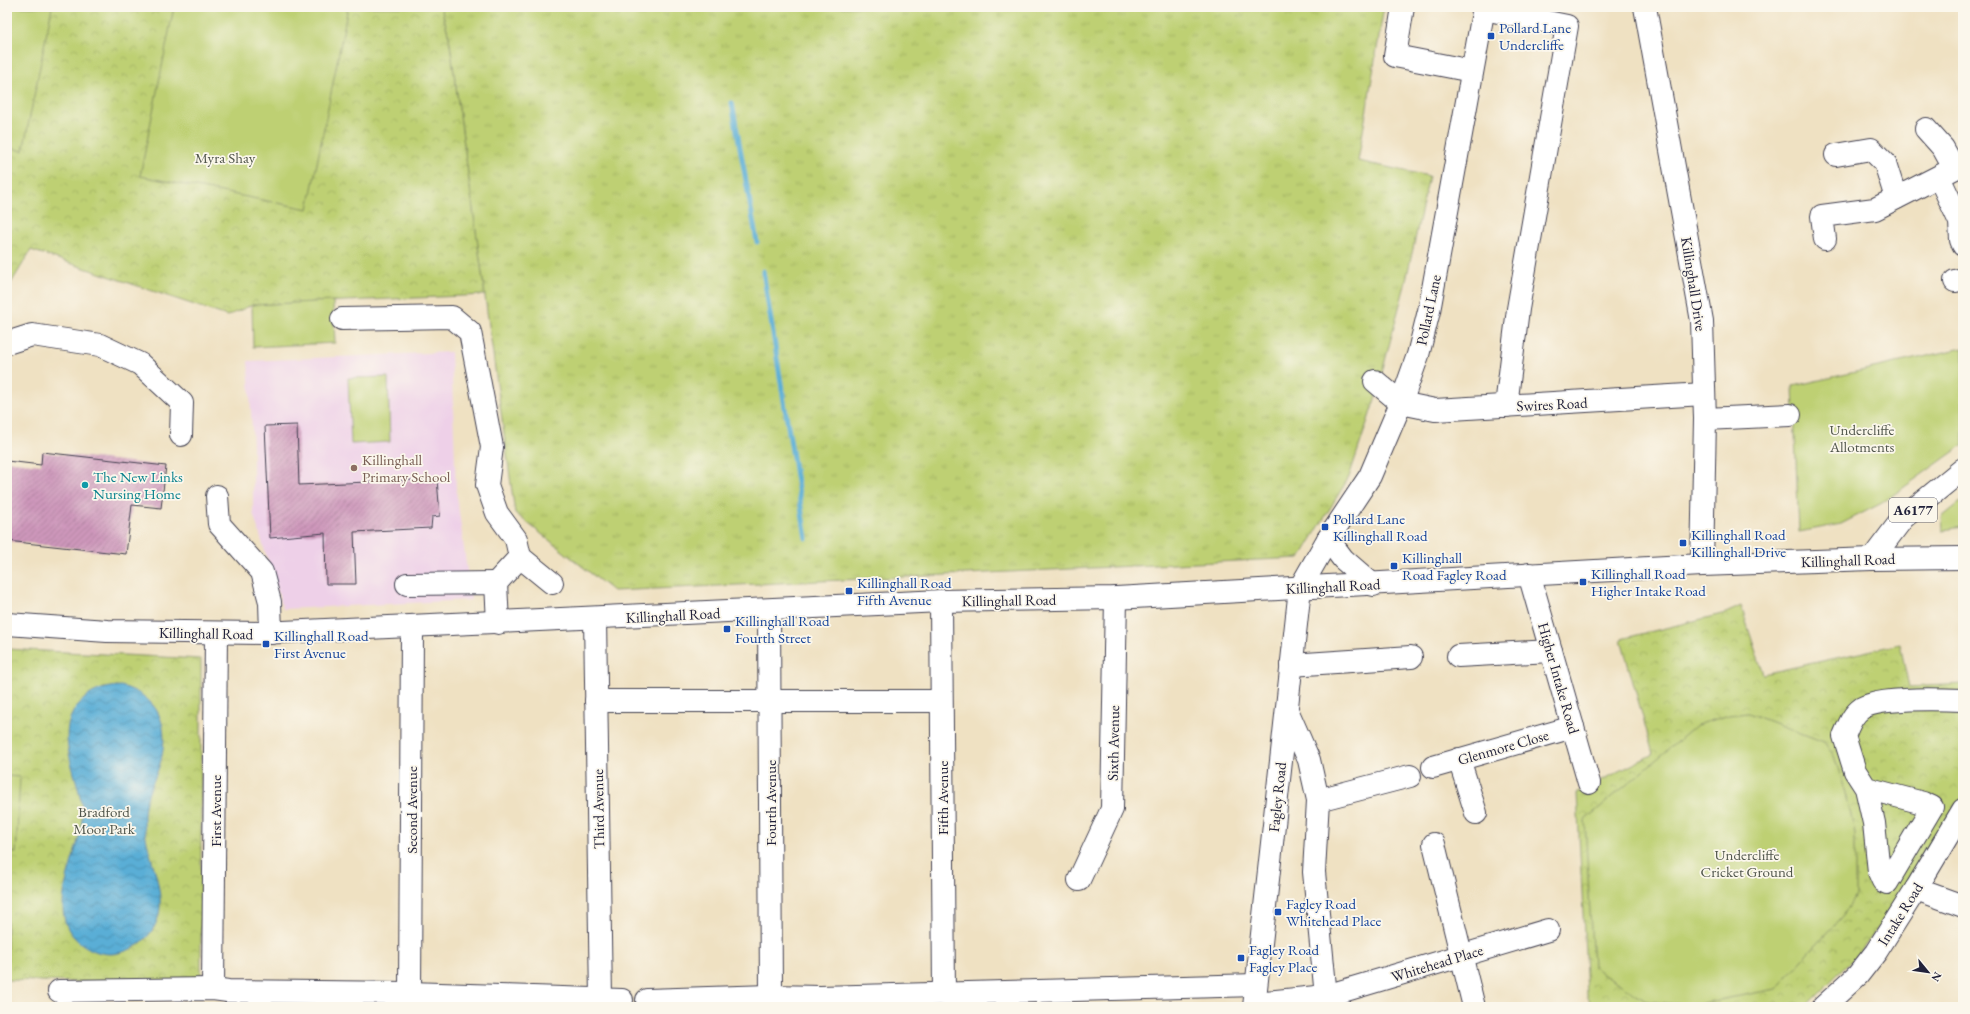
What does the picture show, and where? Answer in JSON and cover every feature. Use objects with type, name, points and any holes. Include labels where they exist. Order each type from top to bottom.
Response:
[{"type":"main road","points":[[1403,7],[1395,56],[1472,71]]},
{"type":"main road","name":"Killinghall Drive","points":[[1644,7],[1702,321],[1705,419],[1702,565]]},
{"type":"main road","points":[[1484,8],[1567,26],[1518,309],[1506,406]]},
{"type":"main road","name":"Pollard Lane","points":[[1300,588],[1328,539],[1370,476],[1401,403],[1418,355],[1429,312],[1484,8]]},
{"type":"main road","points":[[1926,128],[1943,148],[1952,170],[1960,222],[1961,240],[1963,245]]},
{"type":"main road","points":[[1836,154],[1871,149],[1885,163],[1896,198]]},
{"type":"main road","points":[[1825,239],[1822,216],[1875,209],[1952,170]]},
{"type":"main road","points":[[342,319],[452,317],[470,332],[492,447],[486,485],[497,512],[516,539],[520,556],[552,583]]},
{"type":"main road","points":[[7,343],[32,335],[100,345],[140,364],[182,403],[181,435]]},
{"type":"main road","points":[[1375,381],[1401,403]]},
{"type":"main road","name":"Swires Road","points":[[1401,403],[1435,410],[1704,394]]},
{"type":"main road","points":[[1705,419],[1790,415]]},
{"type":"main road","name":"A6177","points":[[1872,559],[1903,518],[1963,469]]},
{"type":"main road","points":[[216,496],[219,524],[262,572],[270,602],[271,633]]},
{"type":"main road","points":[[1328,539],[1343,559],[1373,585]]},
{"type":"main road","points":[[498,623],[496,583],[520,556]]},
{"type":"main road","name":"Killinghall Road","points":[[7,624],[107,631],[271,633],[412,628],[941,601],[1116,598],[1373,585],[1529,574],[1702,565],[1872,559],[1963,558]]},
{"type":"main road","name":"Higher Intake Road","points":[[1529,574],[1589,783]]},
{"type":"main road","points":[[407,584],[496,583]]},
{"type":"main road","name":"Fagley Road","points":[[1255,998],[1300,588]]},
{"type":"main road","name":"Sixth Avenue","points":[[1079,880],[1112,809],[1116,598]]},
{"type":"main road","name":"Fifth Avenue","points":[[941,601],[944,994]]},
{"type":"main road","name":"Fourth Avenue","points":[[761,1000],[770,701],[769,610]]},
{"type":"main road","name":"Third Avenue","points":[[410,993],[612,1000],[596,701],[595,618]]},
{"type":"main road","name":"Second Avenue","points":[[410,993],[412,628]]},
{"type":"main road","name":"First Avenue","points":[[213,989],[216,633]]},
{"type":"main road","points":[[1458,656],[1551,651]]},
{"type":"main road","points":[[1291,665],[1411,657]]},
{"type":"main road","points":[[1866,788],[1855,771],[1844,736],[1852,718],[1863,708],[1879,703],[1963,700]]},
{"type":"main road","points":[[596,701],[942,701]]},
{"type":"main road","points":[[1287,709],[1309,760],[1318,800],[1314,872],[1327,1001]]},
{"type":"main road","name":"Glenmore Close","points":[[1433,767],[1573,727]]},
{"type":"main road","points":[[1459,759],[1476,813]]},
{"type":"main road","points":[[1318,800],[1410,776]]},
{"type":"main road","name":"Intake Road","points":[[1824,1007],[1858,975],[1876,952],[1963,810]]},
{"type":"main road","points":[[1434,844],[1460,956],[1474,1007]]},
{"type":"main road","points":[[1916,889],[1963,906]]},
{"type":"main road","name":"Whitehead Place","points":[[647,1000],[761,1000],[944,994],[1082,999],[1255,998],[1327,1001],[1460,956],[1548,930]]},
{"type":"main road","points":[[59,991],[213,989],[228,991],[410,993]]},
{"type":"shaded area","name":"Killinghall Primary School","points":[[451,352],[456,490],[471,600],[283,609],[253,513],[253,446],[248,361]]},
{"type":"green space","name":"Myra Shay","points":[[7,7],[441,7],[449,37],[485,295],[252,305],[227,316],[31,250],[7,290]]},
{"type":"green space","points":[[7,7],[52,7],[23,151],[7,147]]},
{"type":"green space","points":[[174,7],[348,7],[308,209],[140,176]]},
{"type":"green space","points":[[441,7],[1384,7],[1358,161],[1429,176],[1405,285],[1375,399],[1349,477],[1300,558],[613,591],[515,513],[449,37]]},
{"type":"green space","points":[[333,301],[335,343],[253,347],[252,305]]},
{"type":"green space","name":"Undercliffe Allotments","points":[[1963,348],[1963,445],[1882,503],[1841,524],[1799,532],[1793,386]]},
{"type":"green space","points":[[388,377],[390,442],[351,444],[348,378]]},
{"type":"green space","points":[[1963,500],[1963,527],[1943,530],[1942,517]]},
{"type":"green space","name":"Undercliffe Cricket Ground","points":[[1741,606],[1763,674],[1900,644],[1909,687],[1963,684],[1963,794],[1884,920],[1861,951],[1805,1007],[1592,1007],[1587,995],[1577,793],[1653,754],[1621,639],[1726,613]]},
{"type":"green space","name":"Bradford Moor Park","points":[[7,649],[201,659],[201,986],[7,980]]},
{"type":"green space","points":[[1748,713],[1824,742],[1834,756],[1846,793],[1855,834],[1855,895],[1843,916],[1776,989],[1703,1003],[1674,1004],[1646,1001],[1593,967],[1585,820],[1697,725],[1729,715]]},
{"type":"green space","points":[[7,776],[20,777],[16,853],[7,852]]},
{"type":"water","points":[[121,686],[134,691],[152,704],[162,723],[164,735],[161,760],[144,811],[145,834],[160,896],[160,911],[155,925],[139,945],[111,954],[93,950],[78,941],[68,929],[64,914],[63,899],[66,882],[80,833],[82,819],[82,805],[71,761],[67,732],[70,718],[78,705],[87,696],[108,687]]},
{"type":"building","points":[[297,425],[299,485],[437,479],[440,516],[432,517],[431,528],[354,532],[356,584],[326,584],[325,533],[270,538],[265,426]]},
{"type":"building","name":"The New Links Nursing Home","points":[[42,452],[166,466],[161,508],[132,505],[126,554],[7,541],[7,461],[41,465]]},
{"type":"waterway","points":[[732,103],[757,242]]},
{"type":"waterway","points":[[763,271],[806,538]]},
{"type":"place","name":"Pollard Lane Undercliffe","points":[[1491,36]]},
{"type":"place","name":"Killinghall Primary School","points":[[354,468]]},
{"type":"place","name":"The New Links Nursing Home","points":[[85,485]]},
{"type":"place","name":"Pollard Lane Killinghall Road","points":[[1325,527]]},
{"type":"place","name":"Killinghall Road Killinghall Drive","points":[[1683,543]]},
{"type":"place","name":"Killinghall Road Fagley Road","points":[[1394,566]]},
{"type":"place","name":"Killinghall Road Higher Intake Road","points":[[1583,582]]},
{"type":"place","name":"Killinghall Road Fifth Avenue","points":[[849,591]]},
{"type":"place","name":"Killinghall Road Fourth Street","points":[[727,629]]},
{"type":"place","name":"Killinghall Road First Avenue","points":[[266,644]]},
{"type":"place","name":"Fagley Road Whitehead Place","points":[[1278,912]]},
{"type":"place","name":"Fagley Road Fagley Place","points":[[1241,958]]}]
